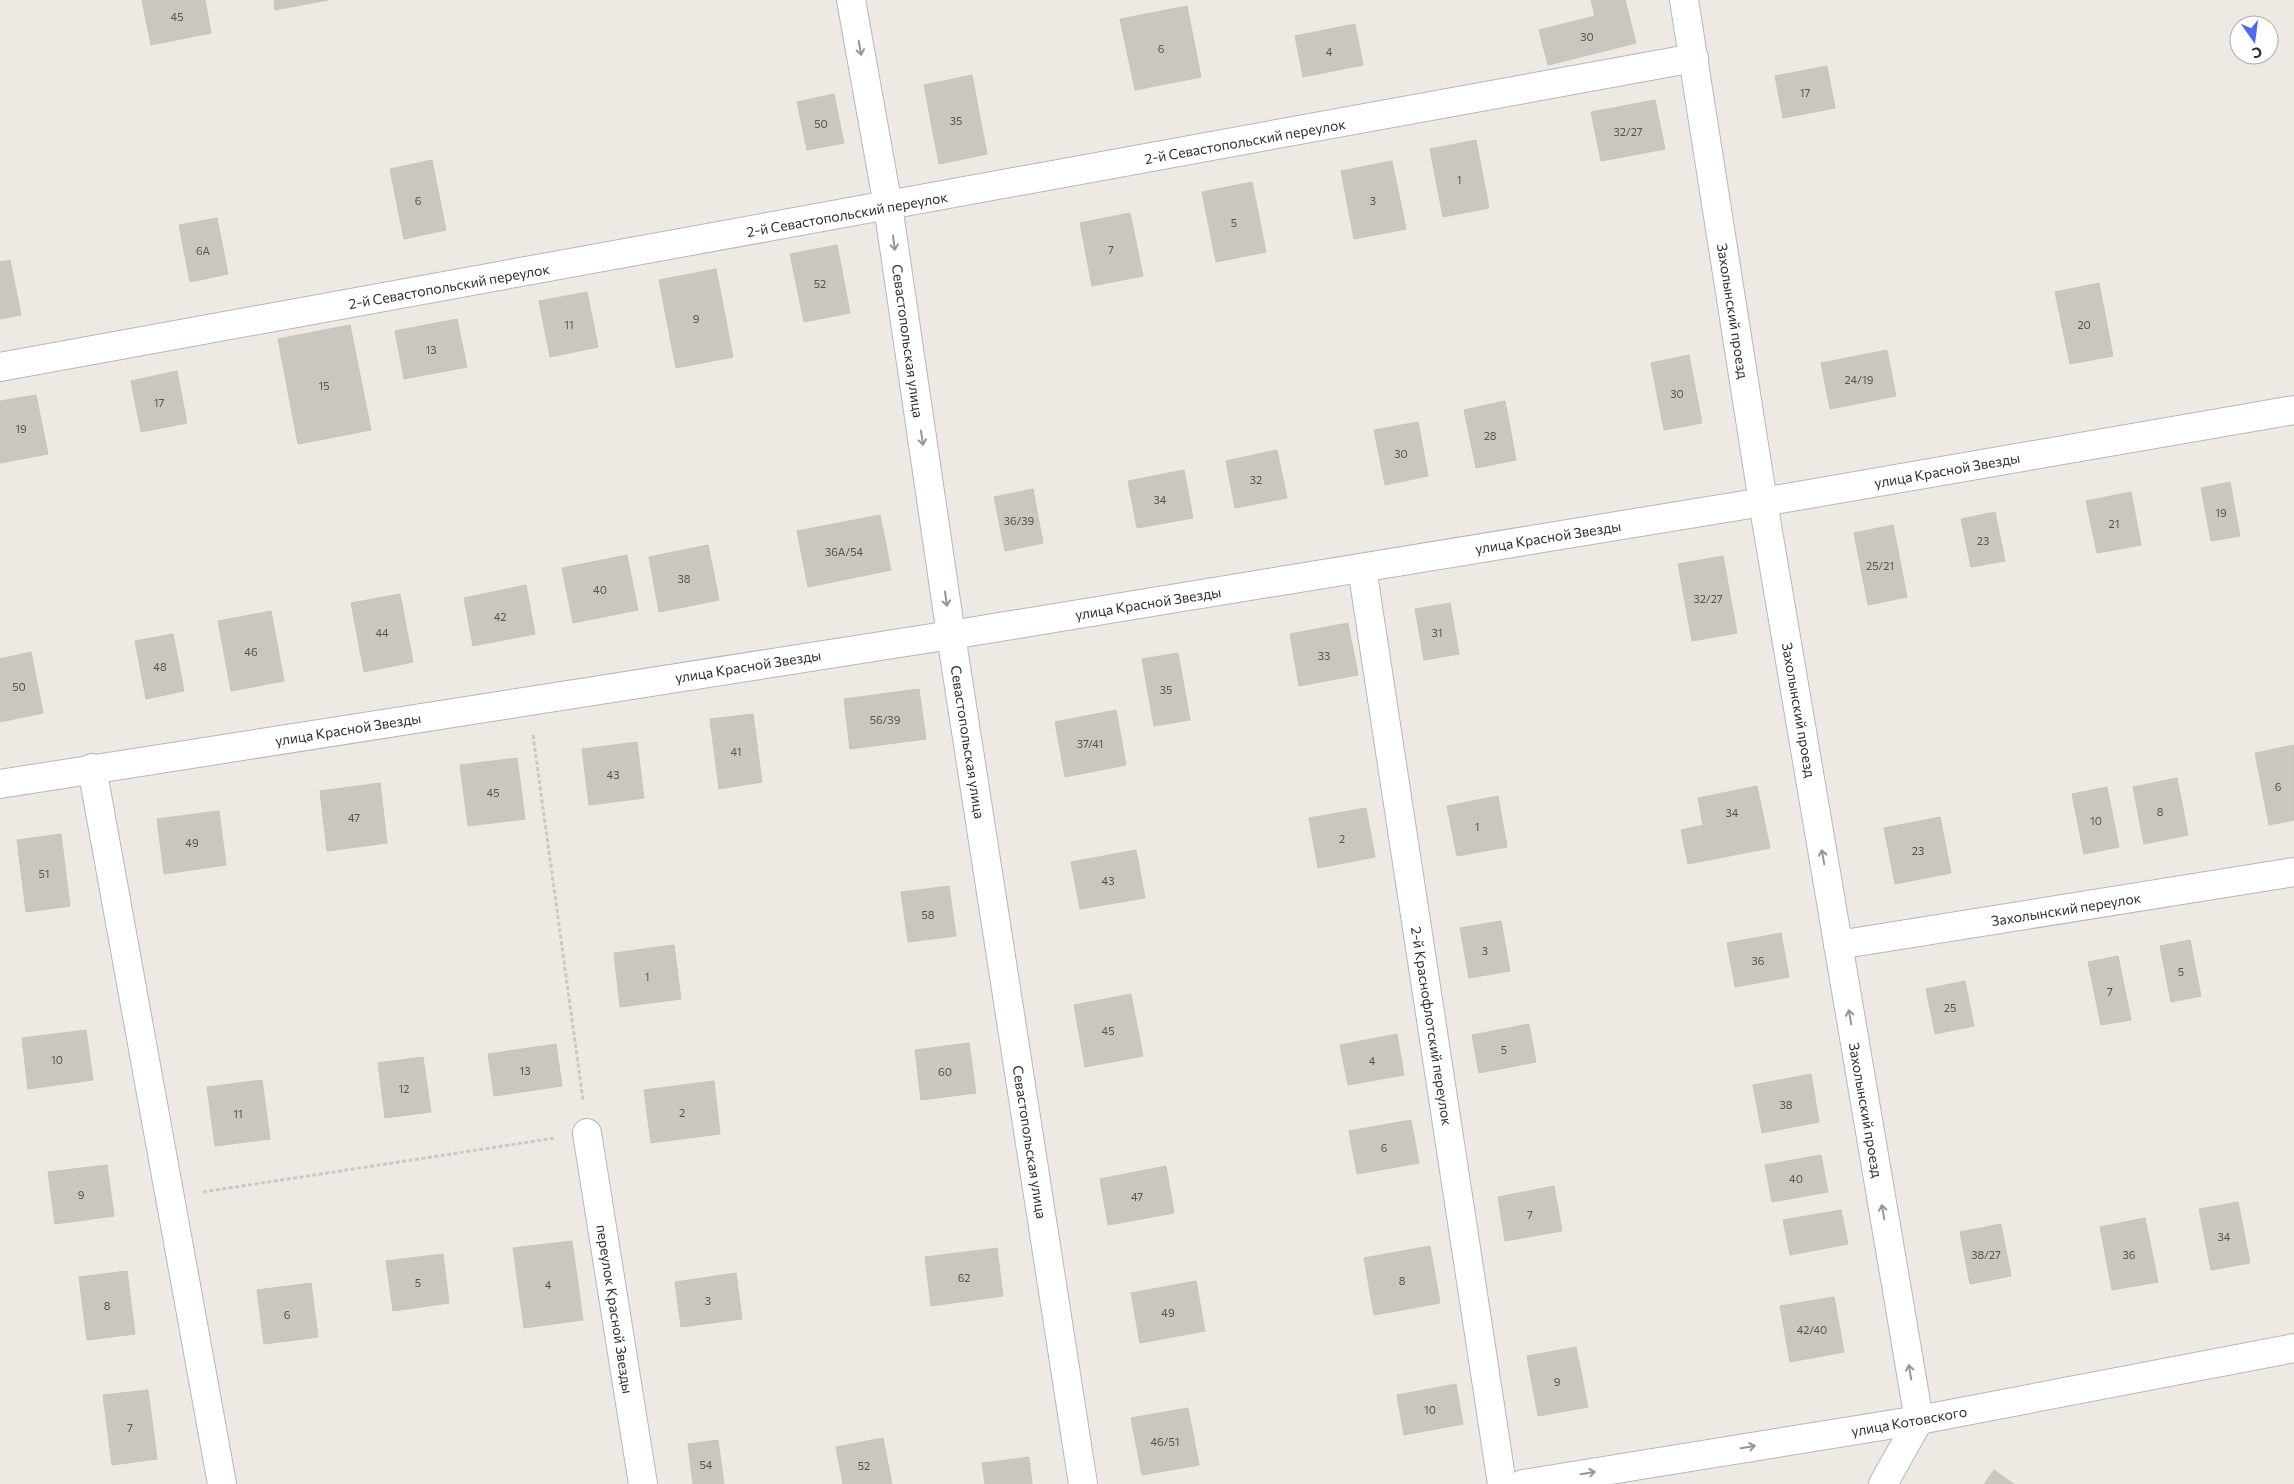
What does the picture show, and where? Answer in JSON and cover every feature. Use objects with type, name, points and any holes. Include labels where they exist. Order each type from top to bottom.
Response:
[{"type":"street","name":"Севастопольская улица","points":[[851,0],[888,206],[951,635],[1083,1484]]},
{"type":"street","name":"Захолынский проезд","points":[[1684,0],[1764,502],[1919,1420]]},
{"type":"street","name":"2-й Севастопольский переулок","points":[[0,367],[1694,58]]},
{"type":"street","name":"улица Красной Звезды","points":[[0,784],[92,768],[951,635],[1362,568],[1764,502],[2294,410]]},
{"type":"street","name":"2-й Краснофлотский переулок","points":[[1362,568],[1502,1484]]},
{"type":"street","points":[[92,768],[222,1484]]},
{"type":"street","name":"Захолынский переулок","points":[[1838,945],[2294,872]]},
{"type":"street","name":"переулок Красной Звезды","points":[[587,1133],[642,1484]]},
{"type":"street","name":"улица Котовского","points":[[1522,1484],[1919,1420],[2294,1348]]},
{"type":"street","points":[[1883,1484],[1919,1420]]},
{"type":"path","points":[[170,1197],[587,1133],[529,700]]},
{"type":"building","points":[[142,0],[205,0],[211,33],[151,45]]},
{"type":"building","points":[[274,0],[328,0],[275,10]]},
{"type":"building","points":[[1591,0],[1625,0],[1636,43],[1548,65],[1539,30],[1595,16]]},
{"type":"building","points":[[1187,6],[1201,77],[1135,90],[1120,19]]},
{"type":"building","points":[[1355,24],[1363,65],[1303,77],[1295,36]]},
{"type":"building","points":[[1827,66],[1835,108],[1783,118],[1775,76]]},
{"type":"building","points":[[972,75],[987,154],[939,164],[924,85]]},
{"type":"building","points":[[834,94],[844,143],[807,150],[797,102]]},
{"type":"building","points":[[1655,100],[1665,149],[1601,161],[1591,112]]},
{"type":"building","points":[[1476,140],[1489,208],[1443,217],[1430,149]]},
{"type":"building","points":[[432,160],[446,230],[404,239],[390,169]]},
{"type":"building","points":[[1392,161],[1406,229],[1354,239],[1341,171]]},
{"type":"building","points":[[1252,182],[1266,252],[1216,262],[1202,192]]},
{"type":"building","points":[[1130,213],[1143,276],[1092,286],[1080,223]]},
{"type":"building","points":[[217,218],[228,274],[190,282],[179,225]]},
{"type":"building","points":[[837,245],[850,313],[804,322],[790,254]]},
{"type":"building","points":[[10,260],[21,315],[0,319],[0,262]]},
{"type":"building","points":[[716,269],[733,357],[676,368],[659,280]]},
{"type":"building","points":[[2099,283],[2113,356],[2070,364],[2055,292]]},
{"type":"building","points":[[587,292],[598,347],[550,357],[539,301]]},
{"type":"building","points":[[457,319],[467,367],[404,379],[395,331]]},
{"type":"building","points":[[350,325],[371,430],[298,444],[278,339]]},
{"type":"building","points":[[1887,350],[1896,396],[1830,409],[1821,363]]},
{"type":"building","points":[[1689,355],[1702,423],[1664,430],[1651,363]]},
{"type":"building","points":[[177,371],[187,423],[141,432],[131,381]]},
{"type":"building","points":[[36,395],[48,454],[0,463],[0,401]]},
{"type":"building","points":[[1505,401],[1516,460],[1476,468],[1464,410]]},
{"type":"building","points":[[1418,422],[1428,476],[1385,485],[1374,430]]},
{"type":"building","points":[[1277,450],[1287,498],[1235,508],[1226,461]]},
{"type":"building","points":[[1184,470],[1193,518],[1137,528],[1128,481]]},
{"type":"building","points":[[2230,482],[2240,536],[2211,541],[2201,488]]},
{"type":"building","points":[[1033,489],[1043,543],[1005,551],[994,497]]},
{"type":"building","points":[[2131,492],[2141,545],[2097,553],[2086,501]]},
{"type":"building","points":[[1995,512],[2005,561],[1971,567],[1961,519]]},
{"type":"building","points":[[880,515],[891,570],[808,587],[797,531]]},
{"type":"building","points":[[1893,525],[1907,597],[1868,605],[1854,533]]},
{"type":"building","points":[[708,545],[719,600],[659,612],[649,557]]},
{"type":"building","points":[[627,555],[638,610],[573,623],[562,568]]},
{"type":"building","points":[[1723,556],[1737,633],[1692,641],[1678,564]]},
{"type":"building","points":[[526,585],[535,634],[473,646],[464,598]]},
{"type":"building","points":[[400,594],[413,662],[364,672],[351,603]]},
{"type":"building","points":[[1450,603],[1459,654],[1424,660],[1415,609]]},
{"type":"building","points":[[271,611],[284,681],[231,691],[218,621]]},
{"type":"building","points":[[1348,623],[1358,675],[1299,686],[1290,634]]},
{"type":"building","points":[[173,634],[184,691],[146,699],[135,641]]},
{"type":"building","points":[[31,652],[43,713],[0,722],[0,659]]},
{"type":"building","points":[[1178,653],[1190,720],[1154,726],[1142,659]]},
{"type":"building","points":[[919,689],[926,739],[850,749],[844,699]]},
{"type":"building","points":[[1116,710],[1126,765],[1065,777],[1055,722]]},
{"type":"building","points":[[753,714],[762,782],[719,789],[710,719]]},
{"type":"building","points":[[637,742],[644,798],[589,805],[582,749]]},
{"type":"building","points":[[2294,745],[2294,820],[2269,825],[2255,753]]},
{"type":"building","points":[[517,758],[525,819],[468,826],[460,765]]},
{"type":"building","points":[[2177,778],[2188,835],[2144,844],[2133,787]]},
{"type":"building","points":[[380,783],[387,843],[327,851],[320,791]]},
{"type":"building","points":[[1757,786],[1770,848],[1688,864],[1681,830],[1703,825],[1698,798]]},
{"type":"building","points":[[2107,787],[2119,847],[2084,854],[2072,794]]},
{"type":"building","points":[[1498,796],[1507,847],[1457,856],[1447,806]]},
{"type":"building","points":[[1366,808],[1375,857],[1318,868],[1309,818]]},
{"type":"building","points":[[219,811],[226,865],[164,874],[157,819]]},
{"type":"building","points":[[1940,817],[1951,873],[1895,884],[1884,828]]},
{"type":"building","points":[[61,834],[70,906],[26,912],[17,840]]},
{"type":"building","points":[[1136,850],[1145,898],[1080,909],[1071,862]]},
{"type":"building","points":[[949,886],[956,936],[908,942],[901,892]]},
{"type":"building","points":[[1501,921],[1510,971],[1469,978],[1460,928]]},
{"type":"building","points":[[1781,933],[1789,977],[1735,987],[1727,943]]},
{"type":"building","points":[[2190,940],[2201,996],[2171,1002],[2160,946]]},
{"type":"building","points":[[674,945],[681,999],[620,1007],[614,953]]},
{"type":"building","points":[[2118,956],[2131,1020],[2101,1025],[2088,962]]},
{"type":"building","points":[[1965,981],[1974,1026],[1935,1034],[1926,989]]},
{"type":"building","points":[[1131,994],[1143,1056],[1085,1067],[1074,1005]]},
{"type":"building","points":[[1529,1024],[1536,1062],[1479,1073],[1472,1035]]},
{"type":"building","points":[[86,1030],[93,1080],[28,1089],[22,1038]]},
{"type":"building","points":[[1397,1034],[1404,1075],[1348,1085],[1340,1045]]},
{"type":"building","points":[[969,1043],[976,1093],[921,1100],[915,1050]]},
{"type":"building","points":[[556,1044],[562,1086],[494,1096],[488,1054]]},
{"type":"building","points":[[423,1057],[431,1112],[385,1118],[378,1063]]},
{"type":"building","points":[[1811,1074],[1819,1122],[1762,1133],[1753,1085]]},
{"type":"building","points":[[262,1080],[270,1139],[215,1146],[207,1087]]},
{"type":"building","points":[[714,1081],[720,1134],[651,1143],[644,1090]]},
{"type":"building","points":[[1411,1120],[1419,1163],[1357,1174],[1349,1131]]},
{"type":"building","points":[[1821,1155],[1828,1192],[1772,1202],[1765,1165]]},
{"type":"building","points":[[107,1165],[114,1216],[55,1224],[48,1172]]},
{"type":"building","points":[[1166,1166],[1174,1213],[1108,1225],[1100,1179]]},
{"type":"building","points":[[1554,1186],[1562,1231],[1505,1241],[1498,1197]]},
{"type":"building","points":[[2238,1202],[2250,1263],[2211,1270],[2199,1209]]},
{"type":"building","points":[[1841,1210],[1848,1244],[1790,1255],[1783,1220]]},
{"type":"building","points":[[2145,1218],[2158,1282],[2112,1290],[2100,1227]]},
{"type":"building","points":[[2001,1224],[2011,1276],[1970,1284],[1960,1232]]},
{"type":"building","points":[[572,1241],[583,1320],[524,1328],[513,1248]]},
{"type":"building","points":[[1430,1246],[1440,1303],[1374,1315],[1364,1258]]},
{"type":"building","points":[[997,1248],[1003,1296],[931,1306],[925,1257]]},
{"type":"building","points":[[443,1254],[449,1303],[393,1311],[386,1261]]},
{"type":"building","points":[[127,1271],[135,1334],[87,1340],[79,1277]]},
{"type":"building","points":[[736,1273],[742,1319],[681,1327],[675,1282]]},
{"type":"building","points":[[1196,1281],[1205,1331],[1140,1343],[1131,1293]]},
{"type":"building","points":[[311,1283],[318,1337],[264,1344],[257,1290]]},
{"type":"building","points":[[1834,1297],[1844,1352],[1790,1362],[1780,1306]]},
{"type":"building","points":[[1576,1347],[1588,1407],[1538,1416],[1527,1356]]},
{"type":"building","points":[[1456,1384],[1463,1424],[1404,1435],[1397,1395]]},
{"type":"building","points":[[148,1390],[157,1459],[112,1465],[103,1395]]},
{"type":"building","points":[[1188,1408],[1199,1465],[1142,1475],[1131,1418]]},
{"type":"building","points":[[883,1438],[892,1484],[843,1484],[836,1447]]},
{"type":"building","points":[[718,1440],[724,1484],[693,1484],[688,1444]]},
{"type":"building","points":[[1029,1457],[1032,1484],[985,1484],[982,1463]]},
{"type":"building","points":[[1994,1470],[2014,1484],[1984,1484]]}]
